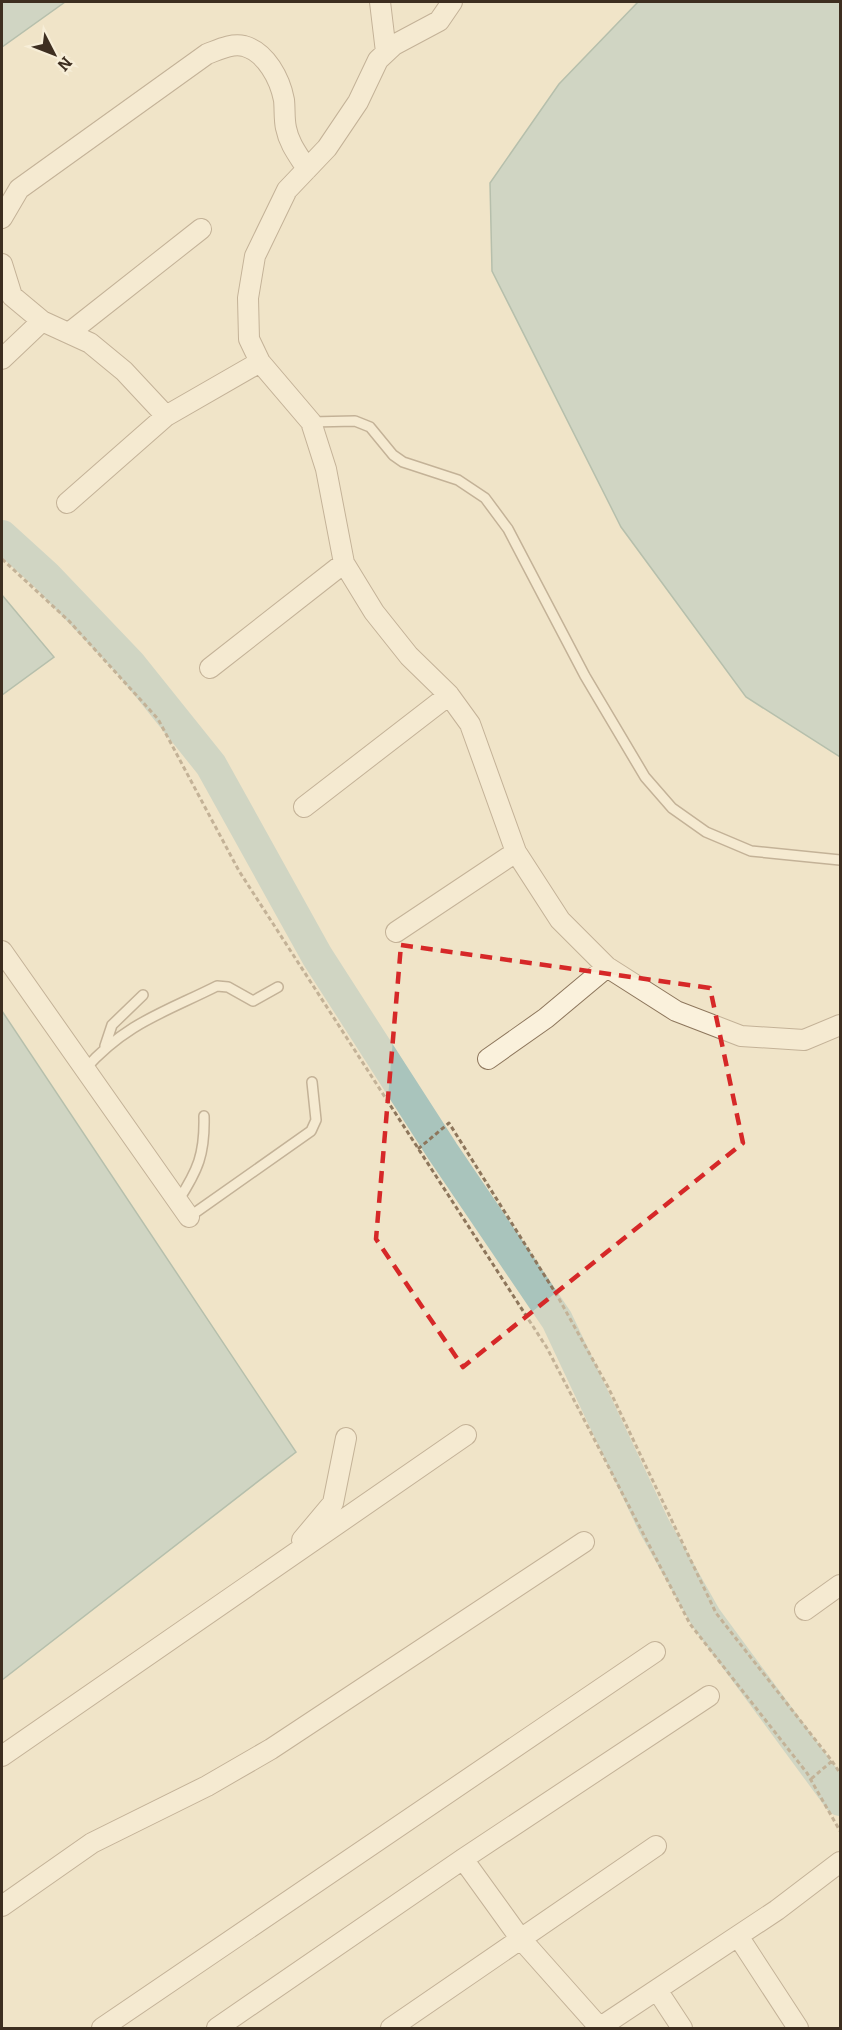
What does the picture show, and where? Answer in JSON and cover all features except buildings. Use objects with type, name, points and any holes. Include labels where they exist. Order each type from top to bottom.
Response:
[{"type":"street","points":[[380,2],[386,52]]},
{"type":"street","points":[[452,2],[439,21],[428,29],[404,39],[386,52],[327,148],[287,190],[255,256],[248,298],[249,339],[260,362],[311,422],[326,469],[344,563],[374,612],[409,656],[449,695],[470,724],[516,852],[560,920],[607,967],[676,1011],[741,1036],[804,1040],[840,1025]]},
{"type":"street","points":[[2,218],[19,189],[207,54],[226,46],[243,46],[258,53],[270,66],[284,99],[286,129],[292,147],[307,170]]},
{"type":"street","points":[[69,333],[201,229]]},
{"type":"street","points":[[2,264],[12,296],[42,321],[90,343],[124,371],[166,416]]},
{"type":"street","points":[[2,359],[42,321]]},
{"type":"street","points":[[67,503],[166,416],[260,362]]},
{"type":"street","points":[[210,668],[344,563]]},
{"type":"street","points":[[304,807],[449,695]]},
{"type":"street","points":[[396,932],[516,852]]},
{"type":"street","points":[[2,951],[184,1209]]},
{"type":"street","points":[[488,1059],[546,1018],[607,967]]},
{"type":"street","points":[[2,1756],[466,1434]]},
{"type":"street","points":[[287,1558],[333,1503],[346,1438]]},
{"type":"street","points":[[2,1906],[92,1843],[207,1786],[280,1743],[584,1542]]},
{"type":"street","points":[[805,1610],[840,1585]]},
{"type":"street","points":[[102,2028],[655,1652]]},
{"type":"street","points":[[217,2028],[463,1858],[709,1696]]},
{"type":"street","points":[[391,2028],[656,1846]]},
{"type":"street","points":[[463,1858],[520,1938],[599,2028],[777,1910],[840,1862]]},
{"type":"street","points":[[738,1936],[798,2028]]},
{"type":"street","points":[[657,1990],[682,2028]]},
{"type":"lane","points":[[311,422],[355,421],[370,427],[393,455],[403,462],[458,480],[485,498],[508,529],[585,676],[645,777],[672,808],[706,832],[751,851],[840,860]]},
{"type":"lane","points":[[85,1069],[105,1046],[137,1023],[217,986],[228,987],[253,1001],[278,987]]},
{"type":"lane","points":[[105,1046],[112,1025],[143,995]]},
{"type":"lane","points":[[184,1209],[314,1127],[316,1113],[312,1082]]},
{"type":"lane","points":[[184,1209],[201,1162],[204,1116]]},
{"type":"path","points":[[2,559],[69,621],[158,718],[239,871],[547,1348],[690,1624],[811,1779],[840,1831]]},
{"type":"path","points":[[418,1149],[449,1123],[558,1297],[608,1387],[716,1613],[840,1773]]},
{"type":"path","points":[[811,1779],[832,1761]]},
{"type":"highlighted area","points":[[401,945],[710,988],[743,1143],[463,1367],[376,1239]]},
{"type":"water","points":[[2,2],[65,2],[2,47]]},
{"type":"water","points":[[638,2],[840,2],[840,757],[746,697],[621,527],[492,271],[490,183],[559,84]]},
{"type":"water","points":[[2,595],[54,657],[2,695]]},
{"type":"water","points":[[2,1011],[296,1452],[2,1680]]},
{"type":"waterway","points":[[2,536],[46,576],[130,664],[211,765],[317,956],[443,1152],[557,1320],[654,1526],[706,1618],[840,1800]]}]
